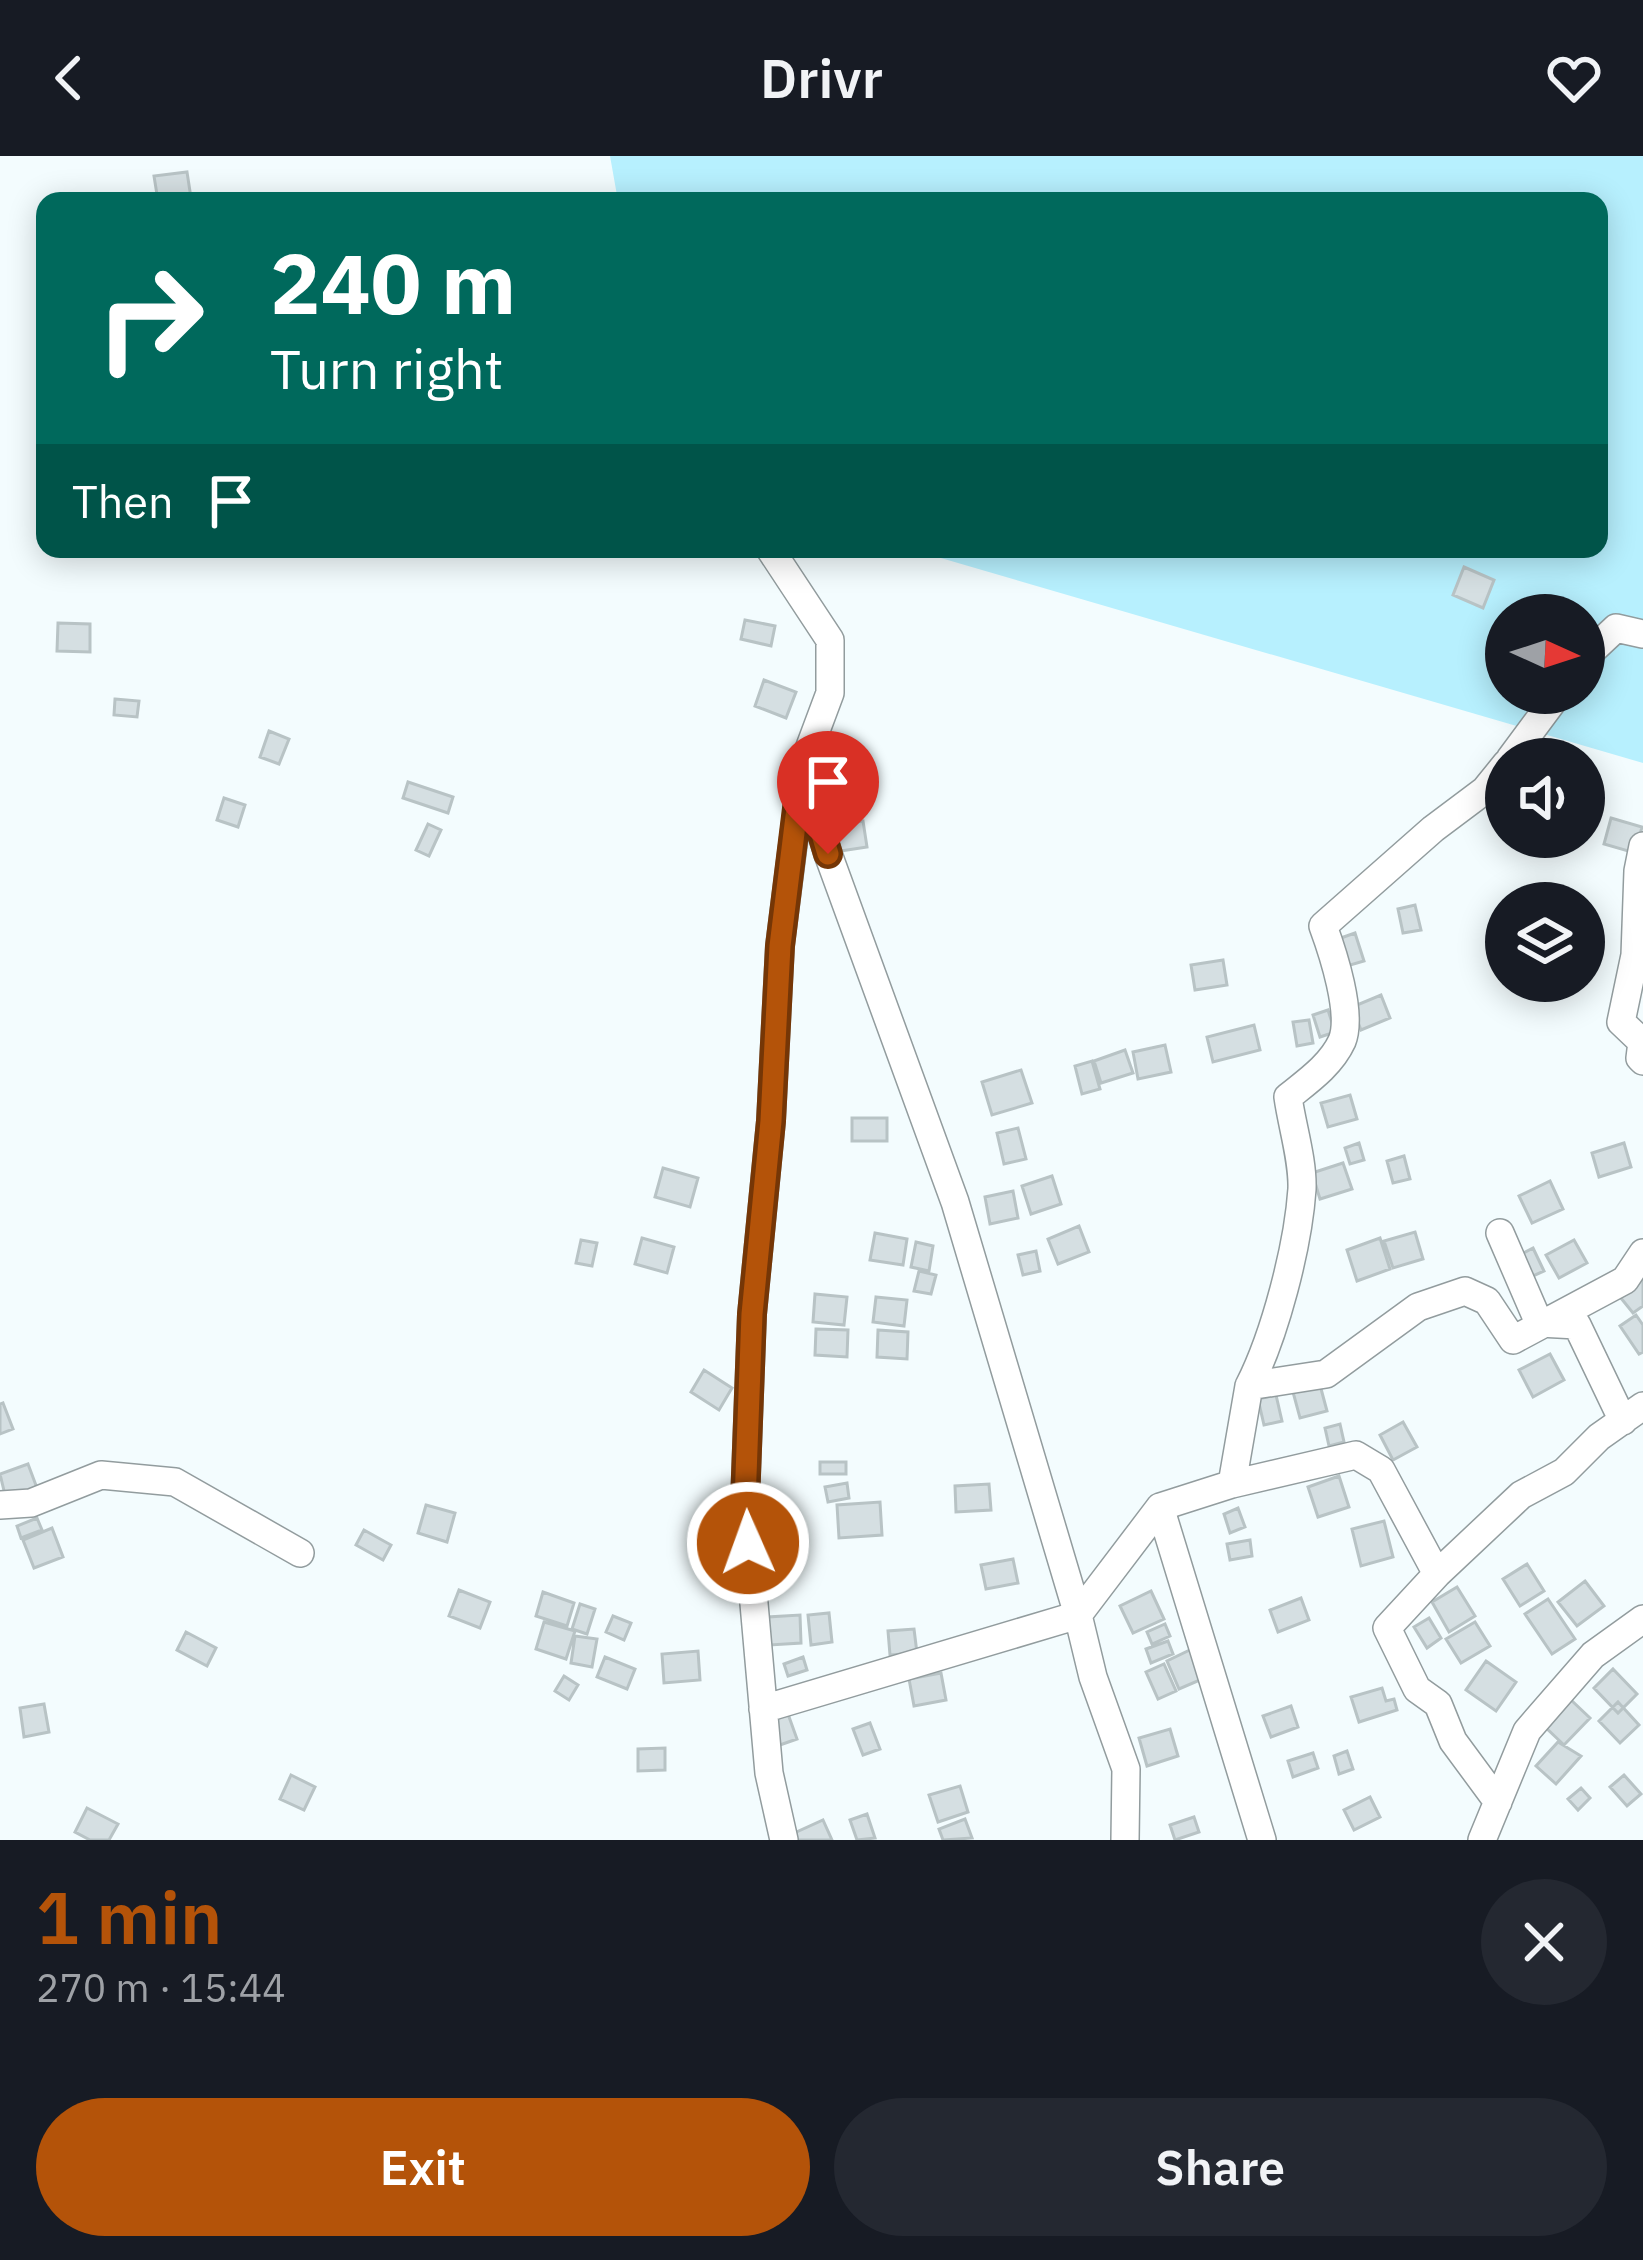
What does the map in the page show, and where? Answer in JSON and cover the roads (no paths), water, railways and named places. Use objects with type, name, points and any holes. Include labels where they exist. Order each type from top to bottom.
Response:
[{"type":"street","points":[[776,558],[830,640],[830,693],[802,768],[780,946],[771,1121],[752,1314],[745,1502],[770,1773],[784,1840]]},
{"type":"street","points":[[1605,638],[1616,628],[1643,634]]},
{"type":"street","points":[[802,768],[828,854],[955,1202],[1093,1677],[1126,1768],[1125,1840]]},
{"type":"street","points":[[1232,1484],[1249,1386],[1292,1264],[1302,1186],[1288,1097],[1325,1066],[1344,1037],[1339,968],[1323,926],[1433,829],[1485,791]]},
{"type":"street","points":[[1643,846],[1638,871],[1639,959],[1621,1022],[1642,1042],[1643,1061]]},
{"type":"street","points":[[1500,1233],[1539,1323]]},
{"type":"street","points":[[1249,1386],[1326,1374],[1418,1307],[1465,1291],[1487,1301],[1513,1340],[1625,1280],[1643,1253]]},
{"type":"street","points":[[1498,1802],[1453,1741],[1438,1705],[1417,1689],[1387,1628],[1521,1496],[1564,1472],[1599,1437],[1633,1414],[1577,1325],[1539,1323]]},
{"type":"street","points":[[763,1708],[1078,1616],[1160,1507],[1232,1484],[1356,1455],[1381,1470],[1437,1574]]},
{"type":"street","points":[[0,1505],[32,1503],[101,1475],[175,1482],[299,1552]]},
{"type":"street","points":[[1160,1507],[1262,1840]]},
{"type":"street","points":[[1482,1840],[1527,1731],[1593,1655],[1643,1619]]}]
